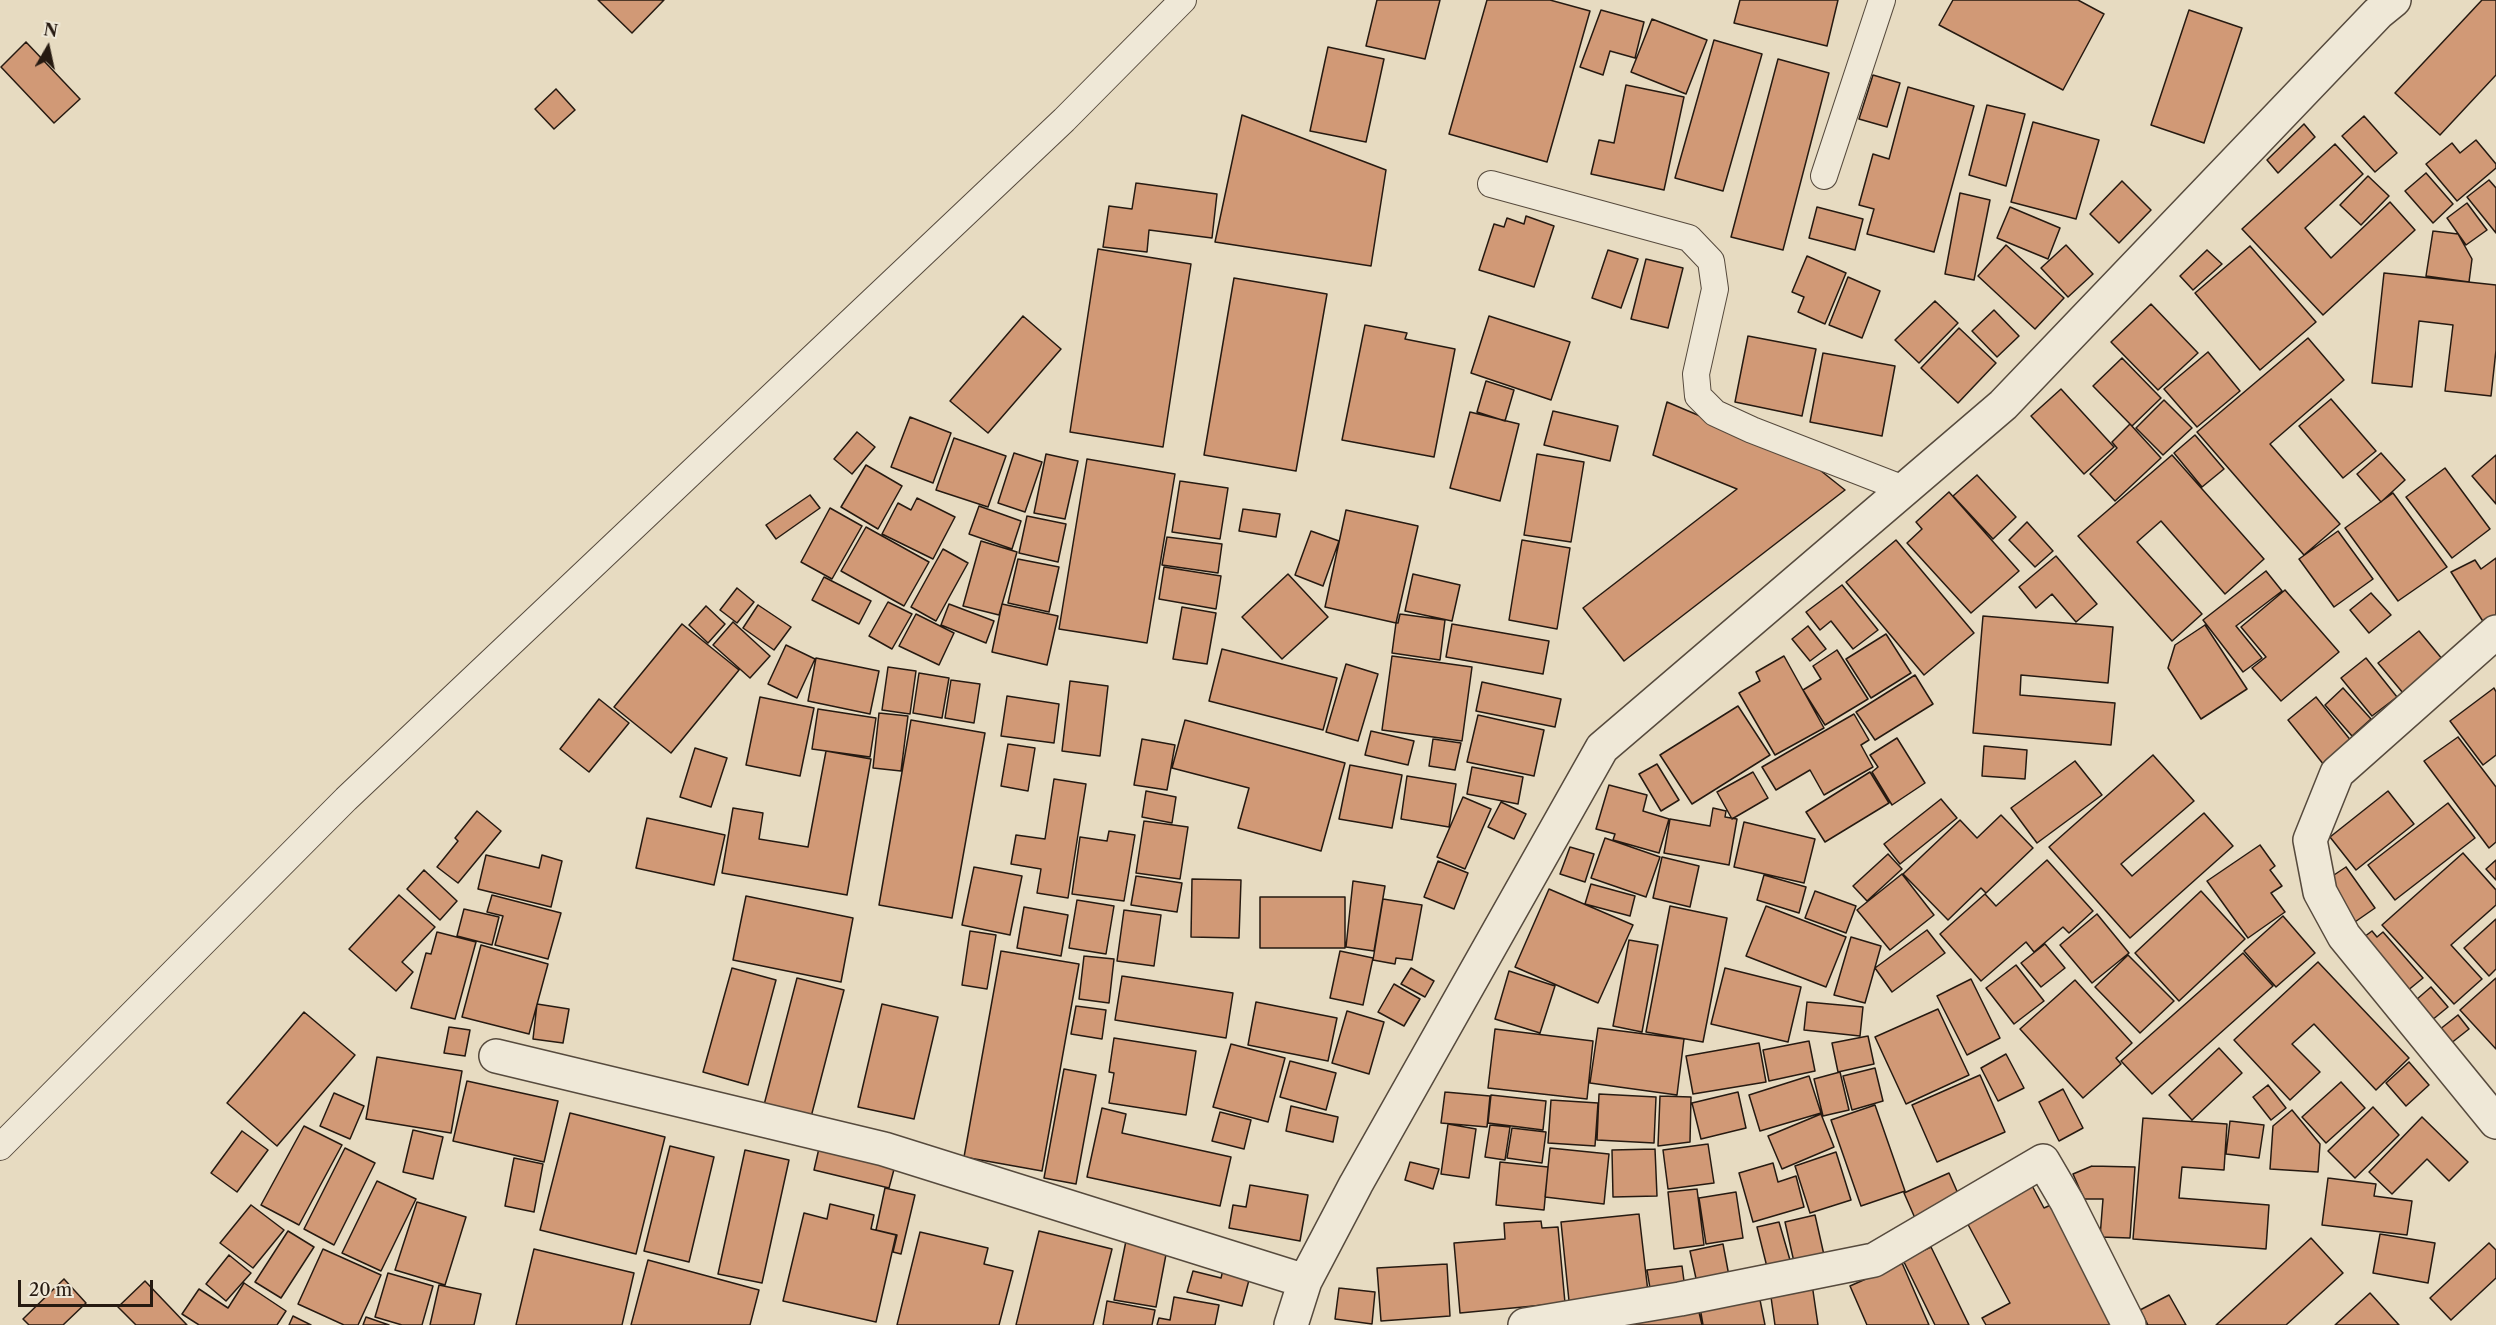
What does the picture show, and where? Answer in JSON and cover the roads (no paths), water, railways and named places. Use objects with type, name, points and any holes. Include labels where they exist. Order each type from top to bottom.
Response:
[{"type":"street","points":[[1291,1325],[1305,1281],[1367,1164],[1602,748],[2003,405],[2378,4]]},
{"type":"street","points":[[2496,632],[2337,773],[2310,840],[2320,892],[2344,936],[2496,1122]]},
{"type":"street","points":[[496,1056],[884,1149],[1305,1281]]},
{"type":"street","points":[[1525,1325],[1680,1299],[1874,1260],[2043,1161],[2067,1202],[2129,1325]]},
{"type":"lane","points":[[0,1147],[346,799],[1064,120],[1183,0]]},
{"type":"lane","points":[[1824,176],[1882,0]]},
{"type":"lane","points":[[1491,184],[1689,238],[1712,261],[1714,289],[1696,374],[1698,396],[1715,413],[1752,430],[1904,489]]}]
